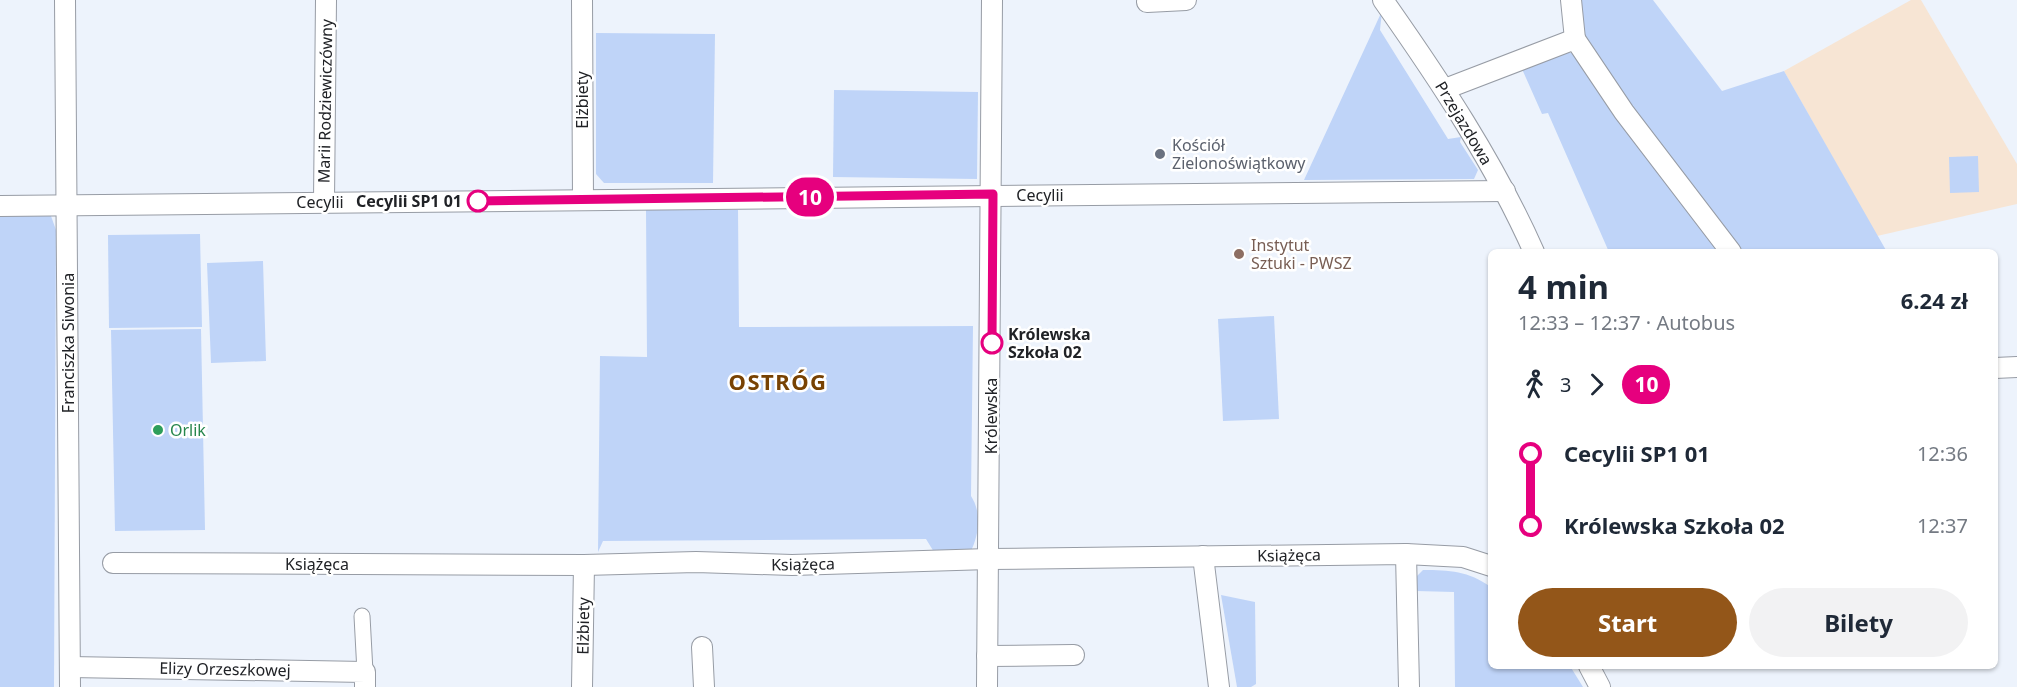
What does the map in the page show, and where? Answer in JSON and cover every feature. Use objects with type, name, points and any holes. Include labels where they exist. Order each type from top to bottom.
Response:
[{"type":"street","name":"Franciszka Siwonia","points":[[65,0],[70,687]]},
{"type":"street","name":"Marii Rodziewiczówny","points":[[324,201],[326,0]]},
{"type":"street","name":"Elżbiety","points":[[582,0],[583,200]]},
{"type":"street","name":"Królewska","points":[[987,687],[993,0]]},
{"type":"street","points":[[1147,2],[1186,0]]},
{"type":"street","name":"Przejazdowa","points":[[1383,0],[1445,88],[1505,191],[1533,249]]},
{"type":"street","points":[[1571,0],[1575,39],[1624,112],[1729,249]]},
{"type":"street","points":[[1445,88],[1575,39]]},
{"type":"street","name":"Cecylii","points":[[0,206],[993,194],[1505,191]]},
{"type":"street","points":[[1998,368],[2017,367]]},
{"type":"street","points":[[1406,554],[1409,687]]},
{"type":"street","name":"Książęca","points":[[113,563],[584,565],[696,562],[792,565],[989,559],[1406,554],[1463,557],[1488,565]]},
{"type":"street","points":[[1203,556],[1219,687]]},
{"type":"street","name":"Elżbiety","points":[[582,687],[584,565]]},
{"type":"street","points":[[363,616],[365,679]]},
{"type":"street","points":[[702,647],[704,687]]},
{"type":"street","points":[[987,656],[1074,655]]},
{"type":"street","name":"Elizy Orzeszkowej","points":[[70,667],[365,679]]},
{"type":"shaded area","points":[[1577,0],[1653,0],[1722,91],[1784,71],[1885,249],[1608,249],[1548,113],[1542,114],[1522,69],[1565,52],[1591,57],[1584,43]]},
{"type":"shaded area","points":[[1911,0],[1921,0],[2017,164],[2017,204],[1877,236],[1784,71]]},
{"type":"shaded area","points":[[1382,11],[1380,30],[1448,139],[1461,137],[1460,142],[1478,170],[1474,179],[1304,180]]},
{"type":"shaded area","points":[[596,33],[715,34],[713,183],[604,183],[596,174]]},
{"type":"shaded area","points":[[834,90],[978,92],[977,179],[833,177]]},
{"type":"shaded area","points":[[1978,156],[1979,192],[1950,193],[1949,157]]},
{"type":"shaded area","points":[[646,210],[738,210],[739,327],[973,326],[971,496],[977,509],[978,524],[971,551],[934,552],[926,539],[603,541],[598,552],[600,356],[647,357]]},
{"type":"shaded area","points":[[0,216],[51,216],[56,230],[54,687],[0,687]]},
{"type":"shaded area","points":[[200,234],[202,327],[109,328],[108,235]]},
{"type":"shaded area","points":[[263,261],[266,361],[211,363],[207,263]]},
{"type":"shaded area","points":[[1274,316],[1279,419],[1223,421],[1218,319]]},
{"type":"shaded area","name":"Orlik","points":[[201,329],[205,530],[115,531],[111,330]]},
{"type":"shaded area","points":[[1423,570],[1442,570],[1458,572],[1488,585],[1488,669],[1572,669],[1583,687],[1455,687],[1454,592],[1416,591],[1416,577]]},
{"type":"shaded area","points":[[1221,595],[1255,602],[1256,684],[1251,687],[1237,687]]},
{"type":"bus line","name":"10","points":[[478,201],[993,194],[992,343]]},
{"type":"place","name":"Kościół Zielonoświątkowy","points":[[1160,154]]},
{"type":"place","name":"Cecylii SP1 01","points":[[478,201]]},
{"type":"place","name":"Instytut Sztuki - PWSZ","points":[[1239,254]]},
{"type":"place","name":"Królewska Szkoła 02","points":[[992,343]]},
{"type":"place","name":"Orlik","points":[[158,430]]},
{"type":"district","name":"OSTRÓG","points":[[778,382]]}]
